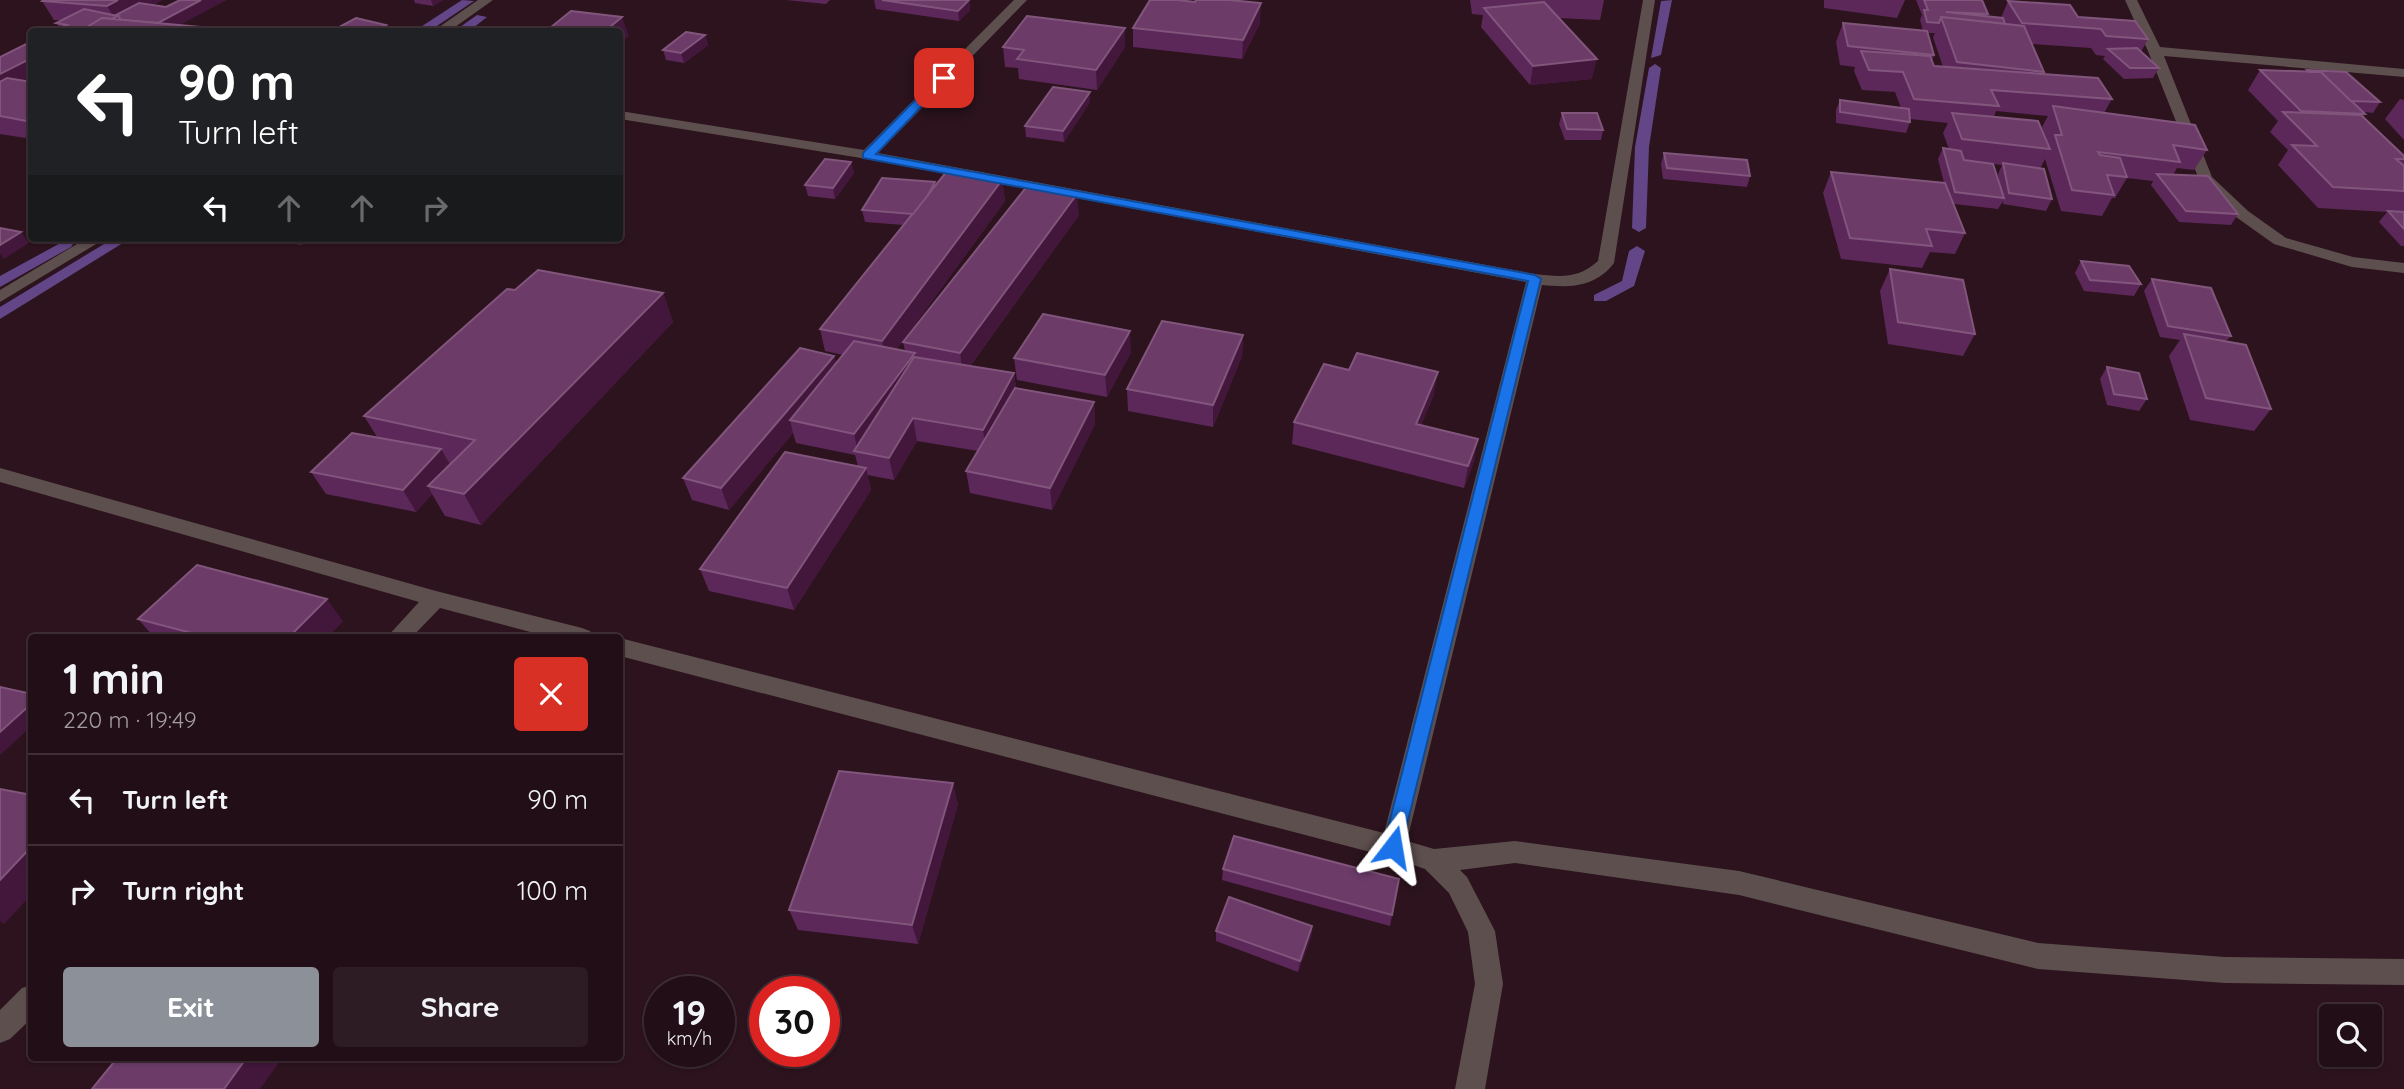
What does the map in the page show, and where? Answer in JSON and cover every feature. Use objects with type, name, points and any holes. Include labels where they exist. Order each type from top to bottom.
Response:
[{"type":"street","points":[[444,28],[486,0]]},
{"type":"street","points":[[867,155],[1021,0]]},
{"type":"street","points":[[623,115],[867,155],[1535,279],[1568,282],[1592,277],[1606,263],[1649,0]]},
{"type":"street","points":[[2131,0],[2155,51],[2204,179],[2242,214],[2280,241],[2353,262],[2404,268]]},
{"type":"street","points":[[2155,51],[2404,73]]},
{"type":"street","points":[[0,297],[91,242]]},
{"type":"street","points":[[1393,847],[1535,279]]},
{"type":"street","points":[[0,475],[436,599],[570,634]]},
{"type":"street","points":[[401,634],[436,599]]},
{"type":"street","points":[[623,648],[1393,847],[1434,861],[1516,852],[1739,883],[2038,956],[2225,970],[2404,972]]},
{"type":"street","points":[[1434,861],[1458,885],[1480,931],[1485,958],[1489,984],[1470,1089]]},
{"type":"street","points":[[0,1029],[28,1002]]},
{"type":"building","points":[[43,0],[118,0],[107,6]]},
{"type":"building","points":[[180,0],[201,0],[158,23],[121,20],[116,15],[139,3],[166,7]]},
{"type":"building","points":[[882,0],[969,0],[958,11]]},
{"type":"building","points":[[1150,0],[1229,0],[1261,3],[1243,40],[1133,28]]},
{"type":"building","points":[[1924,0],[1982,0],[1988,14],[1946,12],[2003,18],[2005,24],[1941,17],[1939,23],[1927,22],[1924,10],[1928,10]]},
{"type":"building","points":[[2008,1],[2070,5],[2078,17],[2135,21],[2148,39],[2106,36],[2101,29],[2022,23]]},
{"type":"building","points":[[1544,2],[1597,59],[1533,66],[1484,8]]},
{"type":"building","points":[[84,9],[118,16],[111,19],[102,18],[86,28],[61,28],[67,25],[56,23]]},
{"type":"building","points":[[571,11],[622,17],[609,28],[550,28]]},
{"type":"building","points":[[1027,16],[1125,28],[1096,70],[1017,59],[1024,50],[1003,47]]},
{"type":"building","points":[[1941,17],[2024,26],[2044,72],[1957,62]]},
{"type":"building","points":[[102,18],[212,28],[86,28]]},
{"type":"building","points":[[356,18],[386,25],[380,28],[337,28]]},
{"type":"building","points":[[1843,23],[1927,31],[1934,55],[1848,46]]},
{"type":"building","points":[[686,32],[705,35],[681,53],[663,50]]},
{"type":"building","points":[[28,43],[28,60],[0,74],[0,57]]},
{"type":"building","points":[[2137,48],[2159,68],[2130,68],[2108,49]]},
{"type":"building","points":[[1861,51],[1930,56],[1934,66],[2098,78],[2112,99],[1991,90],[1999,106],[1914,99],[1903,72],[1869,70]]},
{"type":"building","points":[[2260,70],[2321,72],[2365,114],[2301,111]]},
{"type":"building","points":[[2307,70],[2346,72],[2380,102],[2351,101],[2321,72]]},
{"type":"building","points":[[7,78],[28,81],[28,121],[0,116],[0,82]]},
{"type":"building","points":[[1053,87],[1090,92],[1063,131],[1025,126]]},
{"type":"building","points":[[1840,100],[1909,109],[1910,122],[1840,112]]},
{"type":"building","points":[[2053,106],[2195,125],[2207,150],[2173,145],[2180,162],[2098,152],[2100,155],[2120,158],[2127,177],[2107,175],[2114,195],[2072,190],[2055,135],[2062,135]]},
{"type":"building","points":[[2283,112],[2361,115],[2404,156],[2404,159],[2396,159],[2404,166],[2404,191],[2333,187],[2292,145],[2317,146]]},
{"type":"building","points":[[1562,113],[1597,113],[1603,130],[1567,129]]},
{"type":"building","points":[[1952,113],[2038,121],[2050,149],[1962,139]]},
{"type":"building","points":[[1943,148],[1961,151],[1964,160],[1993,164],[2004,198],[1955,192]]},
{"type":"building","points":[[1664,153],[1747,160],[1750,176],[1667,168]]},
{"type":"building","points":[[825,159],[851,162],[833,188],[805,185]]},
{"type":"building","points":[[2003,163],[2044,169],[2052,199],[2009,193]]},
{"type":"building","points":[[947,171],[1002,180],[882,341],[820,329]]},
{"type":"building","points":[[1831,172],[1945,183],[1965,233],[1926,229],[1932,246],[1850,238]]},
{"type":"building","points":[[2157,174],[2208,176],[2238,214],[2186,211]]},
{"type":"building","points":[[882,178],[935,182],[913,214],[862,210]]},
{"type":"building","points":[[1028,185],[1077,194],[960,353],[903,342]]},
{"type":"building","points":[[2388,211],[2404,212],[2404,229]]},
{"type":"building","points":[[0,228],[21,232],[0,245]]},
{"type":"building","points":[[2081,261],[2129,266],[2141,284],[2090,280]]},
{"type":"building","points":[[1890,269],[1963,280],[1975,334],[1898,322]]},
{"type":"building","points":[[538,270],[663,293],[464,494],[428,486],[475,440],[364,416],[507,289],[515,290]]},
{"type":"building","points":[[2152,279],[2211,288],[2231,336],[2168,326]]},
{"type":"building","points":[[1043,314],[1130,331],[1105,375],[1014,358]]},
{"type":"building","points":[[1162,321],[1243,335],[1213,405],[1127,389]]},
{"type":"building","points":[[2184,334],[2246,345],[2271,409],[2206,398]]},
{"type":"building","points":[[854,341],[915,353],[854,434],[790,420]]},
{"type":"building","points":[[800,348],[834,356],[721,488],[683,478]]},
{"type":"building","points":[[1357,353],[1438,372],[1416,424],[1478,439],[1468,466],[1294,422],[1324,364],[1349,370]]},
{"type":"building","points":[[914,357],[1014,373],[983,430],[913,418],[889,458],[854,451]]},
{"type":"building","points":[[2107,367],[2139,373],[2147,399],[2114,394]]},
{"type":"building","points":[[1015,388],[1094,402],[1050,488],[966,471]]},
{"type":"building","points":[[352,433],[441,449],[403,490],[311,472]]},
{"type":"building","points":[[785,452],[866,468],[787,588],[700,569]]},
{"type":"building","points":[[197,565],[327,599],[292,634],[196,634],[138,619]]},
{"type":"building","points":[[0,687],[28,693],[28,707],[0,732]]},
{"type":"building","points":[[839,771],[953,783],[912,925],[789,910]]},
{"type":"building","points":[[0,789],[28,794],[28,850],[0,880]]},
{"type":"building","points":[[1234,836],[1399,879],[1392,915],[1223,869]]},
{"type":"building","points":[[1229,897],[1312,926],[1300,961],[1216,931]]},
{"type":"building","points":[[115,1061],[244,1061],[224,1089],[92,1089]]},
{"type":"waterway","points":[[425,28],[468,1]]},
{"type":"waterway","points":[[1655,55],[1667,1]]},
{"type":"waterway","points":[[465,28],[481,17]]},
{"type":"waterway","points":[[1639,228],[1642,147],[1655,68]]},
{"type":"waterway","points":[[0,314],[117,242]]},
{"type":"waterway","points":[[0,282],[66,244]]},
{"type":"waterway","points":[[1600,298],[1629,283],[1637,251]]},
{"type":"route","points":[[944,78],[867,155],[1535,279],[1393,847]]}]
